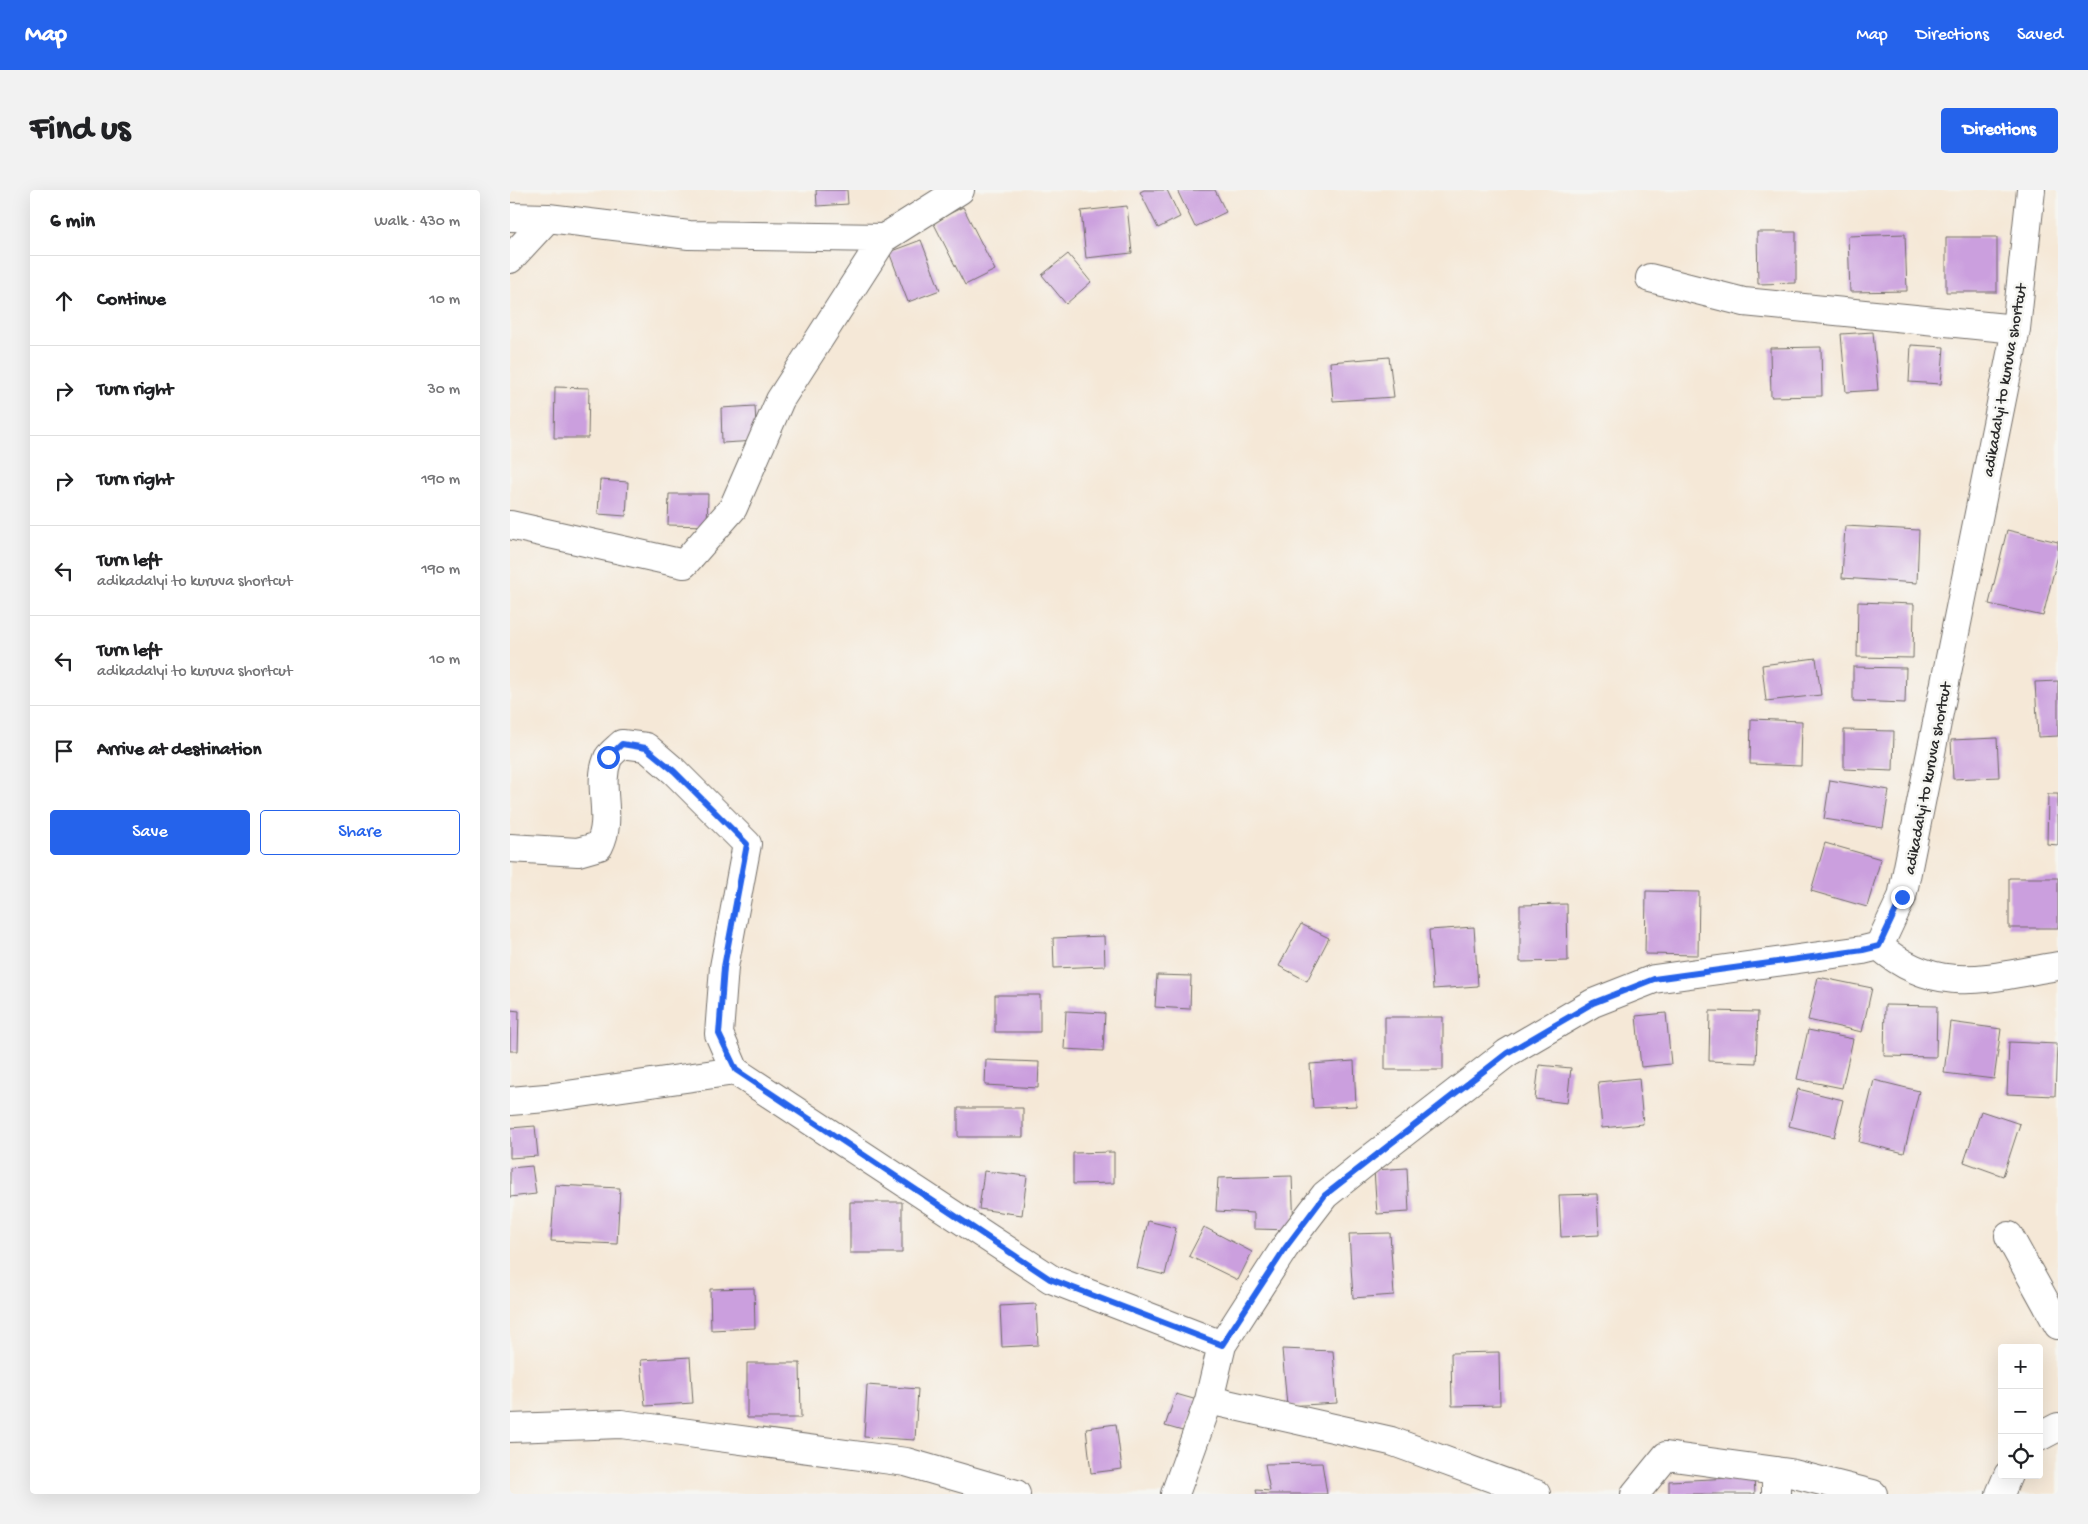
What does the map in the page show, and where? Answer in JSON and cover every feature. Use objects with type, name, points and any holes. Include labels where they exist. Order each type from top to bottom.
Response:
[{"type":"street","points":[[510,525],[684,564],[733,508],[780,400],[884,238],[960,190]]},
{"type":"street","name":"adikadalyi to kuruva shortcut","points":[[1879,946],[1902,897],[2016,329],[2031,190]]},
{"type":"street","points":[[510,217],[548,218],[689,235],[884,238]]},
{"type":"street","points":[[510,259],[548,218]]},
{"type":"street","points":[[1650,278],[1744,302],[2016,329]]},
{"type":"street","points":[[510,848],[578,852],[599,846],[605,833],[604,781],[608,757],[622,744],[646,748],[674,771],[747,844],[724,967],[719,1034],[736,1070],[1050,1279],[1222,1345]]},
{"type":"street","points":[[1174,1494],[1209,1400],[1222,1345],[1286,1247],[1325,1195],[1507,1053],[1593,1003],[1654,979],[1863,950],[1879,946],[1904,966],[1942,978],[1980,980],[2058,966]]},
{"type":"street","points":[[510,1100],[546,1098],[736,1070]]},
{"type":"street","points":[[2009,1236],[2058,1325]]},
{"type":"street","points":[[1209,1400],[1391,1441],[1536,1494]]},
{"type":"street","points":[[510,1428],[621,1424],[906,1462],[1016,1494]]},
{"type":"street","points":[[2043,1435],[2058,1427]]},
{"type":"street","points":[[1635,1494],[1666,1456],[1776,1483],[1873,1494]]},
{"type":"street","points":[[2000,1494],[2006,1479]]},
{"type":"building","points":[[816,190],[847,190],[848,204],[817,206]]},
{"type":"building","points":[[1144,190],[1167,190],[1180,217],[1158,228],[1140,192]]},
{"type":"building","points":[[1177,190],[1215,190],[1226,212],[1195,227]]},
{"type":"building","points":[[1127,206],[1132,253],[1086,258],[1081,211]]},
{"type":"building","points":[[963,207],[995,270],[965,285],[933,222]]},
{"type":"building","points":[[1757,232],[1796,232],[1796,283],[1758,284]]},
{"type":"building","points":[[1905,234],[1907,291],[1850,292],[1848,236]]},
{"type":"building","points":[[1946,237],[1997,237],[1997,292],[1946,292]]},
{"type":"building","points":[[921,240],[940,290],[908,302],[889,252]]},
{"type":"building","points":[[1068,254],[1091,282],[1066,304],[1042,275]]},
{"type":"building","points":[[1873,332],[1878,390],[1846,392],[1841,334]]},
{"type":"building","points":[[1911,345],[1944,347],[1941,384],[1909,382]]},
{"type":"building","points":[[1821,347],[1822,396],[1771,397],[1770,348]]},
{"type":"building","points":[[1389,357],[1394,397],[1333,401],[1330,362]]},
{"type":"building","points":[[555,387],[589,388],[588,438],[554,438]]},
{"type":"building","points":[[755,406],[757,441],[722,443],[721,408]]},
{"type":"building","points":[[600,480],[628,482],[626,516],[598,514]]},
{"type":"building","points":[[669,494],[708,494],[707,526],[668,525]]},
{"type":"building","points":[[1845,526],[1919,530],[1917,583],[1842,578]]},
{"type":"building","points":[[2007,530],[2058,542],[2058,555],[2043,616],[1989,604]]},
{"type":"building","points":[[1858,602],[1914,604],[1913,658],[1857,657]]},
{"type":"building","points":[[1816,658],[1821,695],[1766,701],[1762,665]]},
{"type":"building","points":[[1853,667],[1906,668],[1905,703],[1853,701]]},
{"type":"building","points":[[2058,681],[2058,736],[2038,737],[2035,682]]},
{"type":"building","points":[[1751,719],[1802,721],[1801,766],[1750,764]]},
{"type":"building","points":[[1844,730],[1894,731],[1893,771],[1844,769]]},
{"type":"building","points":[[1997,738],[1999,777],[1953,779],[1951,740]]},
{"type":"building","points":[[1830,780],[1889,790],[1883,828],[1824,819]]},
{"type":"building","points":[[2048,794],[2058,794],[2058,845],[2047,844]]},
{"type":"building","points":[[1825,843],[1881,859],[1867,907],[1811,891]]},
{"type":"building","points":[[2009,878],[2058,878],[2058,928],[2009,928]]},
{"type":"building","points":[[1646,891],[1699,892],[1698,955],[1645,954]]},
{"type":"building","points":[[1567,904],[1568,961],[1520,962],[1520,905]]},
{"type":"building","points":[[1301,924],[1329,938],[1307,981],[1279,966]]},
{"type":"building","points":[[1474,927],[1478,986],[1433,989],[1429,930]]},
{"type":"building","points":[[1104,936],[1105,966],[1054,968],[1053,938]]},
{"type":"building","points":[[1157,975],[1191,976],[1190,1009],[1155,1007]]},
{"type":"building","points":[[1818,977],[1872,988],[1862,1032],[1808,1020]]},
{"type":"building","points":[[995,995],[1040,995],[1040,1032],[995,1032]]},
{"type":"building","points":[[1885,1005],[1937,1006],[1936,1057],[1884,1056]]},
{"type":"building","points":[[510,1010],[519,1011],[518,1051],[510,1051]]},
{"type":"building","points":[[1066,1011],[1105,1013],[1103,1051],[1064,1049]]},
{"type":"building","points":[[1710,1011],[1758,1012],[1756,1063],[1709,1061]]},
{"type":"building","points":[[1666,1013],[1671,1064],[1641,1067],[1636,1016]]},
{"type":"building","points":[[1385,1017],[1443,1017],[1443,1070],[1385,1070]]},
{"type":"building","points":[[1950,1022],[2001,1029],[1994,1079],[1944,1073]]},
{"type":"building","points":[[1808,1030],[1853,1039],[1842,1088],[1797,1079]]},
{"type":"building","points":[[2009,1042],[2057,1044],[2055,1096],[2007,1094]]},
{"type":"building","points":[[986,1060],[1039,1062],[1038,1088],[985,1085]]},
{"type":"building","points":[[1354,1061],[1356,1106],[1313,1108],[1310,1064]]},
{"type":"building","points":[[1539,1065],[1571,1068],[1567,1103],[1535,1099]]},
{"type":"building","points":[[1639,1078],[1643,1124],[1602,1128],[1598,1082]]},
{"type":"building","points":[[1874,1080],[1919,1091],[1904,1153],[1859,1142]]},
{"type":"building","points":[[1798,1089],[1843,1100],[1834,1137],[1789,1126]]},
{"type":"building","points":[[958,1108],[1023,1108],[1023,1137],[958,1137]]},
{"type":"building","points":[[1981,1111],[2020,1124],[2003,1176],[1964,1162]]},
{"type":"building","points":[[535,1126],[538,1156],[510,1158],[510,1128]]},
{"type":"building","points":[[1114,1152],[1114,1183],[1073,1184],[1073,1153]]},
{"type":"building","points":[[532,1166],[536,1194],[510,1197],[510,1168]]},
{"type":"building","points":[[1407,1168],[1409,1212],[1377,1214],[1374,1170]]},
{"type":"building","points":[[984,1171],[1027,1176],[1022,1215],[979,1209]]},
{"type":"building","points":[[1292,1176],[1294,1230],[1254,1229],[1254,1213],[1216,1211],[1218,1178]]},
{"type":"building","points":[[555,1185],[620,1188],[617,1244],[551,1241]]},
{"type":"building","points":[[1597,1194],[1599,1235],[1561,1237],[1559,1195]]},
{"type":"building","points":[[850,1202],[902,1202],[902,1253],[850,1253]]},
{"type":"building","points":[[1148,1221],[1176,1228],[1165,1275],[1137,1268]]},
{"type":"building","points":[[1204,1227],[1252,1252],[1238,1280],[1189,1256]]},
{"type":"building","points":[[1390,1233],[1394,1295],[1353,1298],[1349,1234]]},
{"type":"building","points":[[754,1288],[755,1328],[711,1330],[710,1289]]},
{"type":"building","points":[[1036,1304],[1038,1345],[1002,1347],[1000,1306]]},
{"type":"building","points":[[1282,1349],[1333,1351],[1337,1403],[1287,1406]]},
{"type":"building","points":[[1499,1352],[1500,1405],[1452,1406],[1451,1353]]},
{"type":"building","points":[[690,1357],[693,1403],[645,1406],[641,1360]]},
{"type":"building","points":[[747,1363],[800,1363],[801,1418],[747,1418]]},
{"type":"building","points":[[867,1385],[918,1389],[915,1440],[864,1437]]},
{"type":"building","points":[[1176,1394],[1197,1400],[1186,1432],[1165,1426]]},
{"type":"building","points":[[1116,1424],[1122,1469],[1091,1473],[1086,1428]]},
{"type":"building","points":[[1322,1463],[1327,1494],[1257,1494],[1256,1490],[1270,1491],[1265,1464]]},
{"type":"building","points":[[1754,1477],[1755,1494],[1669,1494],[1669,1481]]},
{"type":"route","points":[[608,757],[622,744],[646,748],[674,771],[747,844],[724,967],[719,1034],[736,1070],[892,1172],[1050,1279],[1222,1345],[1286,1247],[1325,1195],[1507,1053],[1593,1003],[1654,979],[1863,950],[1879,946],[1902,897]]}]
